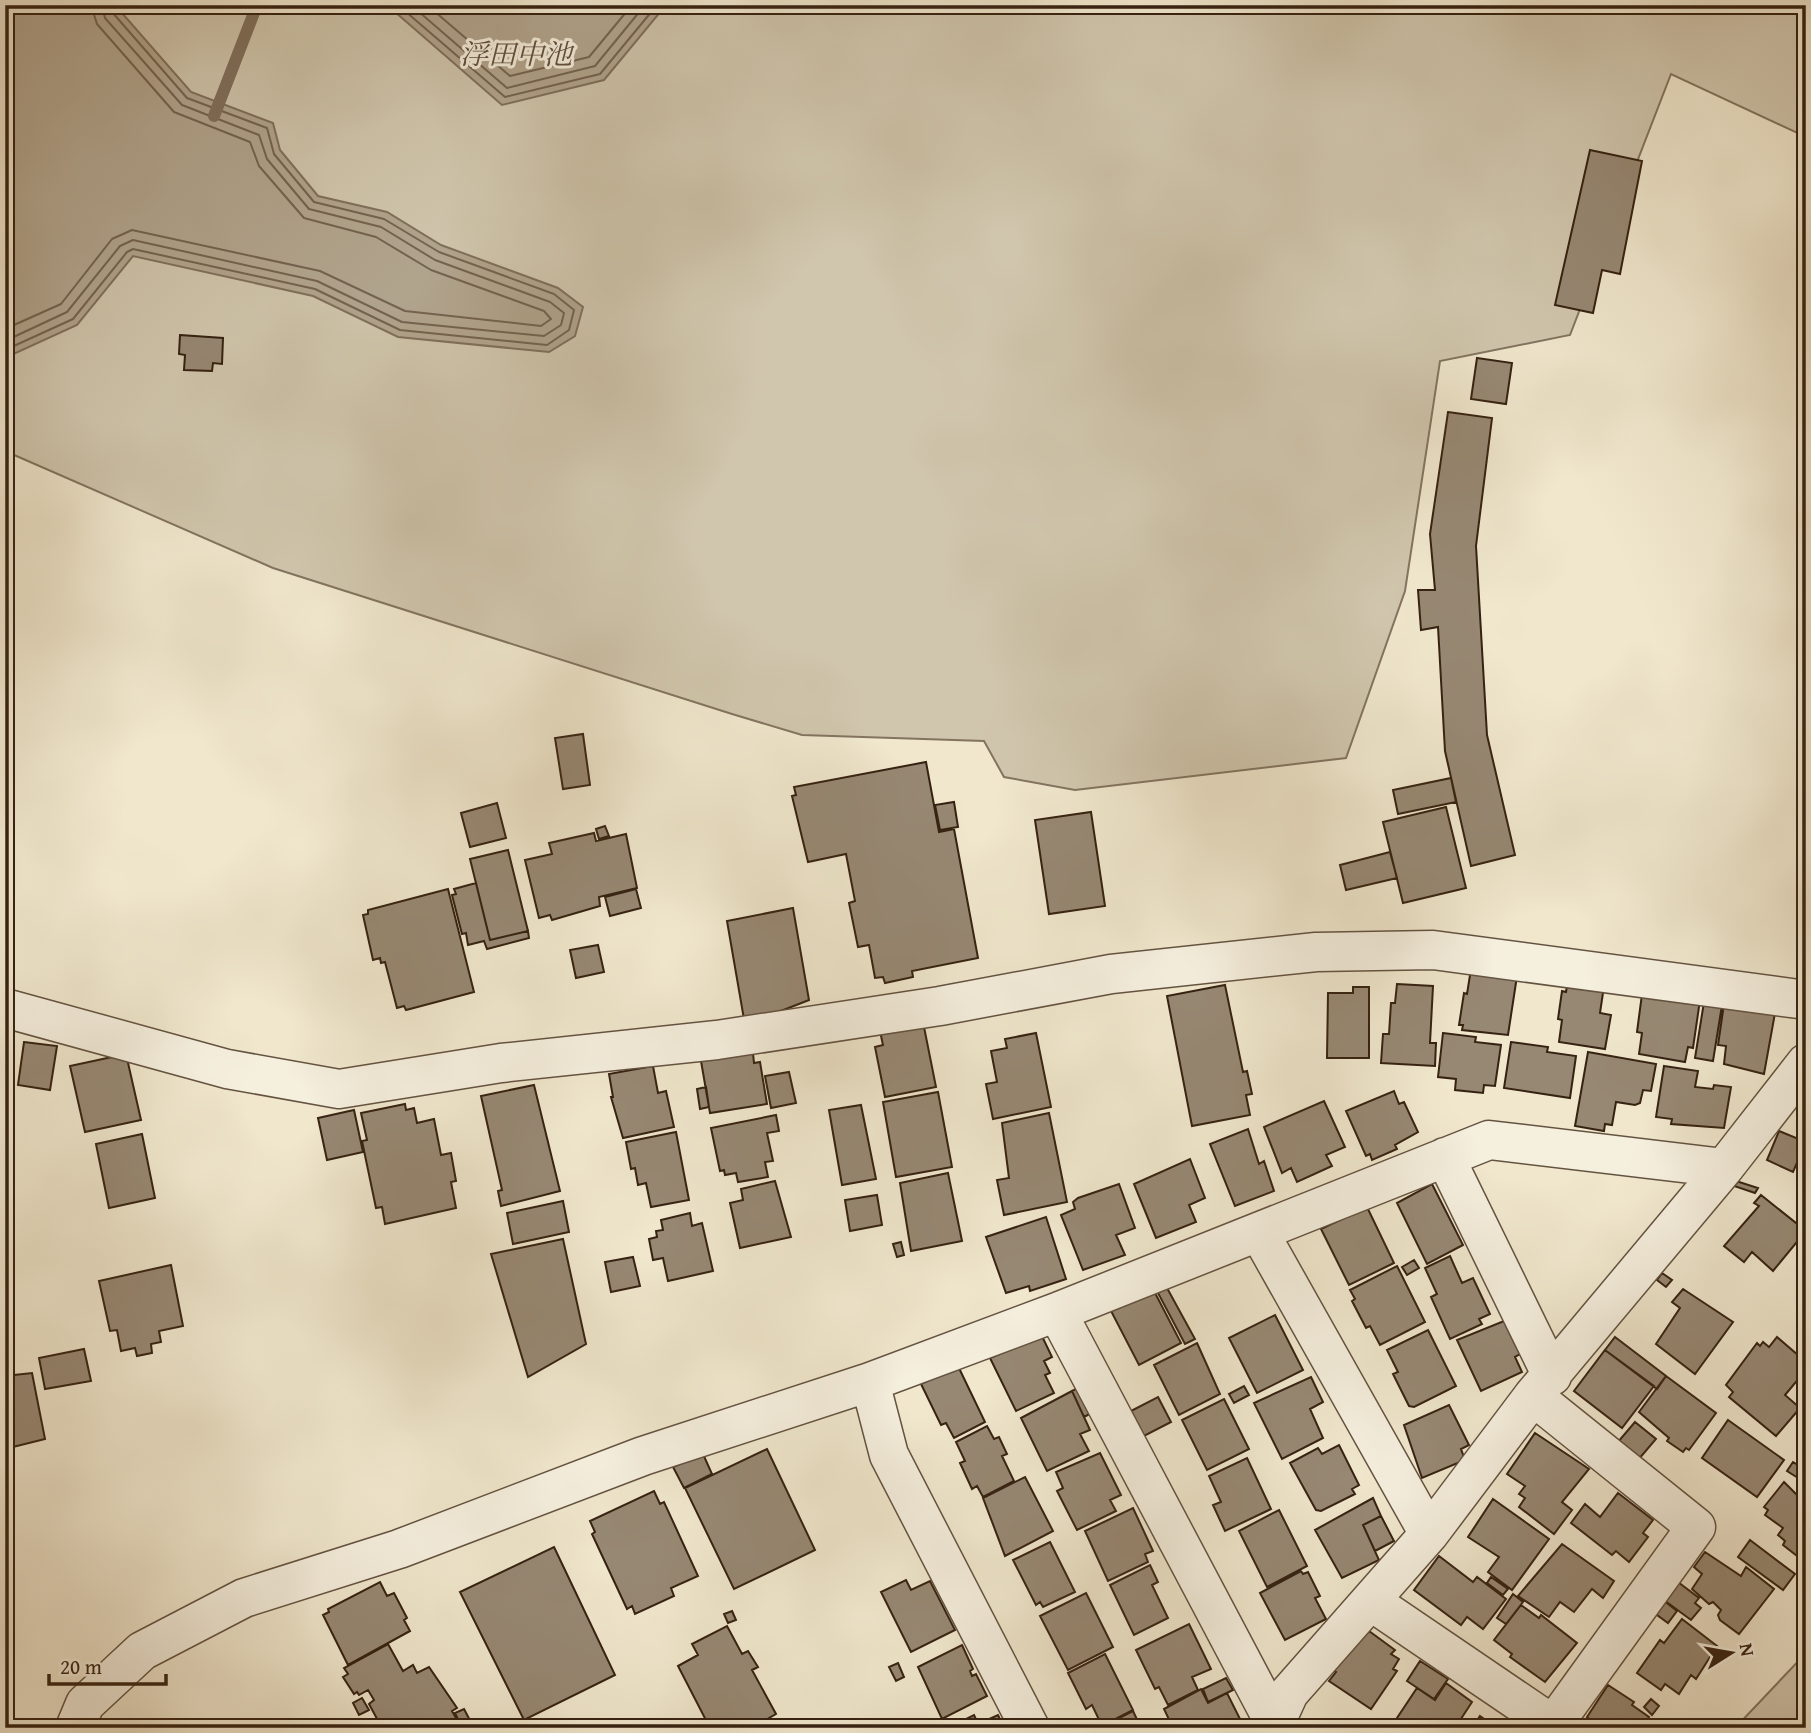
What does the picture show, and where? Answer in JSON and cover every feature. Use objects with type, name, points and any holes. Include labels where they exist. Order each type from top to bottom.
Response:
[{"type":"street","points":[[5,1008],[227,1069],[339,1089],[501,1063],[730,1038],[940,1006],[1111,974],[1316,952],[1433,950],[1806,1000]]},
{"type":"street","points":[[1274,1726],[1289,1693],[1429,1534],[1543,1386],[1724,1168],[1806,1063]]},
{"type":"street","points":[[75,1728],[85,1704],[142,1651],[244,1598],[399,1549],[643,1456],[870,1382],[1057,1312],[1489,1140],[1724,1168]]},
{"type":"street","points":[[1371,1602],[1553,1725],[1696,1527],[1543,1386],[1445,1157]]},
{"type":"street","points":[[1259,1232],[1429,1534]]},
{"type":"street","points":[[1057,1312],[1274,1726]]},
{"type":"street","points":[[870,1382],[889,1455],[1030,1728]]},
{"type":"shaded area","points":[[5,5],[1806,5],[1806,137],[1671,74],[1570,335],[1440,361],[1405,591],[1346,758],[1075,790],[1004,777],[984,741],[802,735],[732,714],[273,568],[5,451]]},
{"type":"shaded area","points":[[1806,1653],[1806,1728],[1735,1728]]},
{"type":"water","points":[[5,5],[115,5],[191,92],[273,123],[280,150],[318,196],[387,212],[441,245],[558,288],[583,307],[575,336],[549,352],[398,337],[313,296],[133,256],[77,325],[7,357]]},
{"type":"water","name":"浮田中池","points":[[387,5],[666,5],[604,80],[502,105]]},
{"type":"building","points":[[1590,150],[1642,161],[1620,274],[1602,270],[1593,313],[1555,305]]},
{"type":"building","points":[[180,335],[223,338],[222,364],[213,363],[212,371],[184,370],[185,355],[179,354]]},
{"type":"building","points":[[1477,358],[1512,363],[1506,404],[1471,399]]},
{"type":"building","points":[[1448,412],[1492,418],[1476,546],[1487,735],[1515,855],[1471,866],[1445,751],[1438,627],[1421,630],[1418,590],[1435,590],[1430,534]]},
{"type":"building","points":[[583,734],[590,785],[563,789],[555,738]]},
{"type":"building","points":[[926,762],[939,832],[954,829],[978,958],[912,971],[913,977],[885,983],[883,977],[875,978],[869,945],[858,947],[849,903],[855,901],[846,854],[808,862],[792,796],[796,795],[794,787]]},
{"type":"building","points":[[1451,778],[1456,802],[1398,814],[1393,790]]},
{"type":"building","points":[[954,802],[958,827],[940,830],[935,805]]},
{"type":"building","points":[[497,803],[506,838],[470,847],[461,813]]},
{"type":"building","points":[[1446,807],[1466,888],[1403,903],[1383,822]]},
{"type":"building","points":[[1091,812],[1105,906],[1049,914],[1035,820]]},
{"type":"building","points":[[605,826],[609,836],[599,839],[596,829]]},
{"type":"building","points":[[594,833],[596,841],[626,834],[637,888],[599,897],[600,906],[552,920],[550,915],[539,918],[525,860],[552,854],[549,843]]},
{"type":"building","points":[[508,850],[528,931],[490,940],[470,859]]},
{"type":"building","points":[[1390,852],[1397,878],[1346,890],[1340,865]]},
{"type":"building","points":[[476,883],[490,940],[528,931],[529,938],[487,949],[484,941],[468,945],[466,933],[462,934],[452,895],[456,894],[454,889]]},
{"type":"building","points":[[448,889],[474,992],[406,1010],[404,1006],[397,1008],[385,962],[381,963],[380,958],[373,960],[363,915],[368,914],[368,910]]},
{"type":"building","points":[[636,889],[641,908],[610,916],[605,897]]},
{"type":"building","points":[[793,908],[809,1000],[745,1025],[727,921]]},
{"type":"building","points":[[598,945],[604,972],[576,978],[570,950]]},
{"type":"building","points":[[1471,969],[1517,976],[1508,1035],[1462,1030],[1463,1025],[1459,1025]]},
{"type":"building","points":[[1568,980],[1604,986],[1600,1013],[1611,1015],[1605,1049],[1559,1042],[1562,1020],[1558,1019],[1562,991],[1566,992]]},
{"type":"building","points":[[1397,984],[1433,986],[1430,1043],[1436,1043],[1435,1066],[1381,1063],[1383,1034],[1389,1034],[1391,1003],[1395,1003]]},
{"type":"building","points":[[1225,985],[1243,1072],[1247,1071],[1252,1094],[1246,1095],[1250,1115],[1192,1126],[1167,996]]},
{"type":"building","points":[[1353,987],[1369,987],[1369,1058],[1327,1058],[1328,993],[1353,993]]},
{"type":"building","points":[[1642,994],[1700,1000],[1693,1048],[1688,1047],[1685,1062],[1639,1054],[1642,1033],[1637,1032]]},
{"type":"building","points":[[1704,1002],[1722,1005],[1713,1061],[1695,1058]]},
{"type":"building","points":[[1724,1004],[1775,1013],[1764,1074],[1724,1064],[1726,1046],[1718,1045]]},
{"type":"building","points":[[878,1022],[924,1027],[936,1087],[885,1097],[875,1047],[883,1045]]},
{"type":"building","points":[[1036,1033],[1051,1107],[993,1119],[986,1084],[997,1082],[991,1051],[1007,1048],[1005,1039]]},
{"type":"building","points":[[1443,1033],[1476,1037],[1475,1042],[1501,1045],[1495,1086],[1484,1085],[1483,1093],[1455,1090],[1456,1079],[1438,1077]]},
{"type":"building","points":[[24,1042],[57,1046],[50,1090],[18,1085]]},
{"type":"building","points":[[1511,1042],[1548,1047],[1547,1052],[1576,1056],[1570,1098],[1504,1088]]},
{"type":"building","points":[[1588,1052],[1656,1064],[1651,1091],[1643,1090],[1640,1103],[1635,1105],[1616,1102],[1612,1125],[1605,1124],[1604,1131],[1575,1126]]},
{"type":"building","points":[[753,1053],[754,1063],[760,1062],[767,1104],[710,1113],[701,1061]]},
{"type":"building","points":[[126,1054],[141,1120],[85,1132],[70,1066]]},
{"type":"building","points":[[653,1066],[658,1093],[666,1091],[674,1127],[623,1138],[611,1097],[609,1074]]},
{"type":"building","points":[[1664,1066],[1698,1071],[1695,1087],[1731,1087],[1724,1128],[1671,1124],[1672,1119],[1656,1117]]},
{"type":"building","points":[[789,1072],[796,1103],[771,1108],[765,1076]]},
{"type":"building","points":[[534,1085],[560,1191],[501,1206],[498,1191],[502,1190],[481,1096]]},
{"type":"building","points":[[706,1087],[709,1107],[700,1109],[697,1089]]},
{"type":"building","points":[[1394,1091],[1399,1104],[1404,1102],[1418,1132],[1395,1145],[1397,1149],[1372,1160],[1370,1154],[1366,1156],[1346,1111]]},
{"type":"building","points":[[938,1092],[952,1167],[896,1177],[883,1102]]},
{"type":"building","points":[[1324,1101],[1345,1147],[1326,1155],[1332,1166],[1297,1182],[1291,1168],[1282,1173],[1264,1127]]},
{"type":"building","points":[[405,1104],[406,1110],[414,1108],[417,1123],[434,1119],[441,1155],[451,1153],[456,1181],[451,1182],[456,1208],[385,1224],[382,1207],[376,1208],[362,1141],[367,1140],[361,1113]]},
{"type":"building","points":[[861,1105],[876,1179],[842,1185],[829,1110]]},
{"type":"building","points":[[354,1110],[363,1152],[327,1160],[318,1118]]},
{"type":"building","points":[[1049,1113],[1067,1202],[1004,1215],[997,1180],[1009,1178],[1002,1123]]},
{"type":"building","points":[[776,1115],[779,1131],[767,1133],[773,1161],[765,1162],[768,1177],[738,1182],[736,1173],[725,1175],[724,1170],[720,1171],[711,1128]]},
{"type":"building","points":[[1248,1129],[1259,1164],[1264,1161],[1274,1191],[1235,1206],[1210,1144]]},
{"type":"building","points":[[1779,1131],[1806,1142],[1793,1172],[1767,1160]]},
{"type":"building","points":[[676,1132],[689,1200],[651,1207],[646,1183],[638,1185],[635,1168],[631,1169],[626,1142]]},
{"type":"building","points":[[142,1134],[155,1198],[109,1208],[96,1144]]},
{"type":"building","points":[[1190,1159],[1205,1198],[1189,1205],[1196,1222],[1156,1238],[1134,1184]]},
{"type":"building","points":[[948,1173],[962,1241],[911,1251],[900,1183]]},
{"type":"building","points":[[775,1181],[791,1237],[740,1248],[730,1203],[743,1200],[741,1189]]},
{"type":"building","points":[[1736,1181],[1758,1188],[1755,1193],[1734,1186]]},
{"type":"building","points":[[1119,1184],[1135,1228],[1116,1235],[1125,1255],[1083,1270],[1061,1215],[1075,1209],[1073,1202],[1078,1198]]},
{"type":"building","points":[[1432,1184],[1463,1245],[1427,1264],[1397,1203]]},
{"type":"building","points":[[877,1195],[882,1225],[850,1231],[845,1200]]},
{"type":"building","points":[[1761,1195],[1806,1231],[1773,1271],[1752,1252],[1744,1262],[1724,1246],[1759,1206],[1754,1203]]},
{"type":"building","points":[[563,1201],[569,1232],[513,1244],[507,1213]]},
{"type":"building","points":[[1367,1207],[1394,1263],[1349,1285],[1321,1229]]},
{"type":"building","points":[[690,1213],[692,1226],[702,1223],[713,1271],[668,1281],[663,1258],[653,1260],[649,1239],[657,1237],[656,1231],[663,1230],[661,1220]]},
{"type":"building","points":[[1046,1217],[1066,1279],[1030,1291],[1029,1286],[1006,1293],[986,1237]]},
{"type":"building","points":[[563,1239],[586,1344],[528,1377],[491,1254]]},
{"type":"building","points":[[901,1242],[904,1255],[897,1257],[893,1244]]},
{"type":"building","points":[[1450,1256],[1462,1283],[1473,1278],[1490,1314],[1479,1319],[1482,1324],[1450,1339],[1431,1297],[1437,1294],[1425,1268]]},
{"type":"building","points":[[633,1257],[640,1286],[611,1292],[605,1262]]},
{"type":"building","points":[[1414,1260],[1419,1268],[1407,1275],[1402,1267]]},
{"type":"building","points":[[171,1265],[183,1326],[159,1331],[161,1342],[151,1344],[152,1353],[137,1356],[135,1348],[121,1351],[117,1330],[110,1331],[99,1281]]},
{"type":"building","points":[[1397,1266],[1425,1322],[1380,1345],[1370,1326],[1366,1328],[1352,1301],[1355,1299],[1350,1290]]},
{"type":"building","points":[[1662,1273],[1672,1280],[1666,1287],[1657,1280]]},
{"type":"building","points":[[1167,1288],[1195,1339],[1185,1344],[1158,1293]]},
{"type":"building","points":[[1153,1289],[1181,1343],[1139,1365],[1111,1311]]},
{"type":"building","points":[[1683,1289],[1733,1322],[1695,1374],[1656,1344],[1680,1308],[1672,1302]]},
{"type":"building","points":[[1275,1315],[1303,1370],[1257,1393],[1229,1338]]},
{"type":"building","points":[[1504,1321],[1520,1354],[1515,1357],[1522,1372],[1481,1391],[1457,1340]]},
{"type":"building","points":[[1428,1330],[1456,1386],[1414,1407],[1409,1406],[1393,1374],[1398,1372],[1387,1350]]},
{"type":"building","points":[[1040,1332],[1052,1357],[1044,1361],[1050,1373],[1045,1375],[1054,1393],[1016,1411],[990,1358],[1031,1341]]},
{"type":"building","points":[[1615,1337],[1666,1376],[1657,1389],[1605,1350]]},
{"type":"building","points":[[1777,1337],[1806,1362],[1806,1370],[1785,1395],[1800,1408],[1776,1436],[1729,1397],[1733,1392],[1726,1385],[1757,1343],[1760,1346],[1763,1342],[1769,1347]]},
{"type":"building","points":[[1197,1343],[1220,1394],[1179,1415],[1154,1365]]},
{"type":"building","points":[[84,1349],[91,1381],[45,1389],[39,1358]]},
{"type":"building","points":[[1605,1350],[1654,1386],[1622,1428],[1574,1391]]},
{"type":"building","points":[[958,1366],[985,1422],[954,1438],[946,1423],[941,1425],[921,1384]]},
{"type":"building","points":[[32,1373],[45,1439],[5,1449],[5,1376]]},
{"type":"building","points":[[1666,1376],[1716,1413],[1689,1450],[1686,1448],[1683,1452],[1667,1441],[1669,1438],[1639,1412]]},
{"type":"building","points":[[1311,1377],[1323,1402],[1310,1409],[1323,1438],[1282,1459],[1254,1403]]},
{"type":"building","points":[[1082,1386],[1095,1411],[1084,1417],[1072,1391]]},
{"type":"building","points":[[1244,1386],[1249,1395],[1234,1403],[1229,1394]]},
{"type":"building","points":[[1072,1391],[1090,1430],[1080,1434],[1089,1451],[1047,1471],[1021,1418]]},
{"type":"building","points":[[1158,1397],[1171,1422],[1144,1436],[1131,1411]]},
{"type":"building","points":[[1224,1399],[1249,1449],[1207,1470],[1182,1420]]},
{"type":"building","points":[[1449,1405],[1469,1445],[1461,1449],[1465,1460],[1422,1478],[1404,1425]]},
{"type":"building","points":[[1728,1420],[1784,1460],[1757,1497],[1702,1458]]},
{"type":"building","points":[[1635,1422],[1656,1439],[1638,1460],[1617,1443]]},
{"type":"building","points":[[987,1426],[994,1439],[999,1437],[1007,1454],[1002,1456],[1014,1481],[983,1497],[977,1486],[972,1489],[960,1463],[965,1461],[956,1442]]},
{"type":"building","points":[[1535,1433],[1589,1469],[1562,1502],[1572,1510],[1554,1534],[1519,1507],[1525,1498],[1519,1494],[1525,1486],[1507,1474]]},
{"type":"building","points":[[1339,1445],[1359,1485],[1352,1489],[1355,1494],[1321,1511],[1316,1510],[1290,1463],[1318,1448],[1322,1454]]},
{"type":"building","points":[[767,1449],[815,1550],[734,1589],[685,1488]]},
{"type":"building","points":[[1100,1453],[1121,1495],[1110,1500],[1116,1511],[1077,1530],[1057,1491],[1063,1488],[1056,1472]]},
{"type":"building","points":[[703,1454],[712,1474],[684,1488],[673,1467]]},
{"type":"building","points":[[1247,1458],[1271,1509],[1225,1531],[1213,1505],[1221,1502],[1209,1476]]},
{"type":"building","points":[[1793,1462],[1804,1469],[1798,1478],[1787,1471]]},
{"type":"building","points":[[1025,1477],[1053,1531],[1005,1556],[983,1498]]},
{"type":"building","points":[[1784,1482],[1798,1496],[1806,1487],[1806,1563],[1783,1545],[1785,1541],[1778,1535],[1783,1528],[1765,1515],[1768,1510],[1764,1507]]},
{"type":"building","points":[[654,1491],[660,1504],[664,1502],[698,1576],[671,1588],[674,1596],[635,1614],[632,1606],[627,1609],[592,1534],[595,1532],[590,1521]]},
{"type":"building","points":[[1618,1493],[1653,1520],[1643,1533],[1648,1537],[1629,1562],[1616,1551],[1612,1555],[1571,1523],[1585,1504],[1600,1517]]},
{"type":"building","points":[[1373,1498],[1381,1516],[1363,1525],[1379,1560],[1342,1578],[1315,1530]]},
{"type":"building","points":[[1493,1499],[1549,1539],[1512,1590],[1488,1572],[1499,1557],[1468,1537]]},
{"type":"building","points":[[1133,1508],[1153,1551],[1145,1554],[1148,1562],[1108,1581],[1085,1531]]},
{"type":"building","points":[[1279,1510],[1307,1566],[1267,1587],[1239,1531]]},
{"type":"building","points":[[1381,1516],[1394,1541],[1375,1551],[1363,1525]]},
{"type":"building","points":[[1750,1540],[1795,1574],[1783,1590],[1738,1557]]},
{"type":"building","points":[[1050,1542],[1075,1592],[1043,1607],[1040,1602],[1036,1605],[1013,1560]]},
{"type":"building","points":[[1562,1544],[1614,1581],[1603,1598],[1592,1589],[1574,1612],[1560,1602],[1549,1617],[1518,1596]]},
{"type":"building","points":[[554,1547],[615,1675],[524,1720],[460,1592]]},
{"type":"building","points":[[1705,1552],[1741,1576],[1746,1567],[1774,1589],[1739,1634],[1720,1620],[1718,1615],[1721,1610],[1713,1602],[1709,1604],[1692,1589],[1702,1574],[1694,1567]]},
{"type":"building","points":[[1439,1556],[1473,1582],[1477,1577],[1506,1599],[1483,1629],[1467,1617],[1461,1625],[1414,1590]]},
{"type":"building","points":[[1150,1565],[1158,1582],[1152,1585],[1168,1618],[1134,1635],[1110,1585]]},
{"type":"building","points":[[1301,1571],[1303,1574],[1308,1572],[1320,1596],[1315,1598],[1326,1619],[1285,1640],[1260,1593]]},
{"type":"building","points":[[1491,1577],[1508,1589],[1503,1595],[1487,1583]]},
{"type":"building","points":[[906,1580],[911,1590],[930,1581],[955,1630],[911,1652],[881,1592]]},
{"type":"building","points":[[380,1582],[387,1596],[394,1593],[407,1618],[404,1620],[410,1631],[348,1665],[323,1615],[329,1612],[328,1609]]},
{"type":"building","points":[[1678,1582],[1699,1598],[1695,1603],[1701,1608],[1691,1620],[1664,1600]]},
{"type":"building","points":[[1086,1593],[1113,1647],[1068,1670],[1040,1616]]},
{"type":"building","points":[[1513,1594],[1523,1602],[1506,1624],[1497,1618]]},
{"type":"building","points":[[1663,1600],[1677,1611],[1668,1623],[1653,1612]]},
{"type":"building","points":[[1521,1605],[1539,1618],[1541,1615],[1577,1643],[1545,1682],[1510,1657],[1512,1654],[1494,1640]]},
{"type":"building","points":[[732,1611],[736,1620],[728,1623],[724,1614]]},
{"type":"building","points":[[1682,1619],[1717,1646],[1696,1679],[1691,1675],[1679,1694],[1665,1684],[1661,1690],[1637,1673],[1660,1640],[1664,1643]]},
{"type":"building","points":[[1189,1624],[1211,1669],[1192,1677],[1198,1690],[1168,1705],[1159,1687],[1155,1689],[1136,1650]]},
{"type":"building","points":[[727,1626],[742,1654],[748,1651],[758,1667],[752,1670],[776,1714],[752,1728],[710,1728],[678,1666],[698,1655],[692,1644]]},
{"type":"building","points":[[1369,1631],[1395,1650],[1391,1654],[1399,1659],[1393,1669],[1397,1671],[1371,1709],[1329,1681],[1336,1672],[1333,1670]]},
{"type":"building","points":[[388,1644],[403,1671],[413,1665],[417,1673],[429,1667],[457,1708],[452,1711],[462,1728],[382,1728],[369,1704],[374,1700],[368,1690],[359,1695],[357,1692],[354,1694],[343,1677],[348,1674],[344,1668]]},
{"type":"building","points":[[962,1645],[973,1669],[970,1671],[972,1676],[976,1674],[987,1696],[942,1719],[918,1667]]},
{"type":"building","points":[[1105,1654],[1133,1710],[1102,1726],[1092,1705],[1086,1709],[1068,1673]]},
{"type":"building","points":[[1420,1661],[1448,1679],[1434,1699],[1407,1681]]},
{"type":"building","points":[[898,1663],[904,1677],[896,1681],[889,1667]]},
{"type":"building","points":[[1226,1678],[1233,1690],[1208,1702],[1203,1689]]},
{"type":"building","points":[[1446,1683],[1472,1702],[1455,1728],[1399,1728],[1393,1724],[1417,1688],[1435,1700]]},
{"type":"building","points":[[1608,1685],[1634,1702],[1632,1705],[1649,1717],[1646,1721],[1655,1728],[1598,1728],[1587,1717]]},
{"type":"building","points":[[1201,1689],[1208,1703],[1227,1693],[1241,1721],[1225,1728],[1173,1728],[1164,1709]]},
{"type":"building","points":[[362,1698],[369,1710],[359,1715],[353,1703]]},
{"type":"building","points":[[1651,1699],[1659,1706],[1652,1715],[1644,1707]]},
{"type":"building","points":[[464,1709],[474,1728],[462,1728],[455,1713]]},
{"type":"building","points":[[1133,1711],[1141,1728],[1099,1728]]},
{"type":"building","points":[[974,1715],[978,1724],[998,1715],[1004,1728],[948,1728]]},
{"type":"building","points":[[1480,1716],[1497,1728],[1472,1728]]},
{"type":"waterway","points":[[214,116],[257,5]]}]
